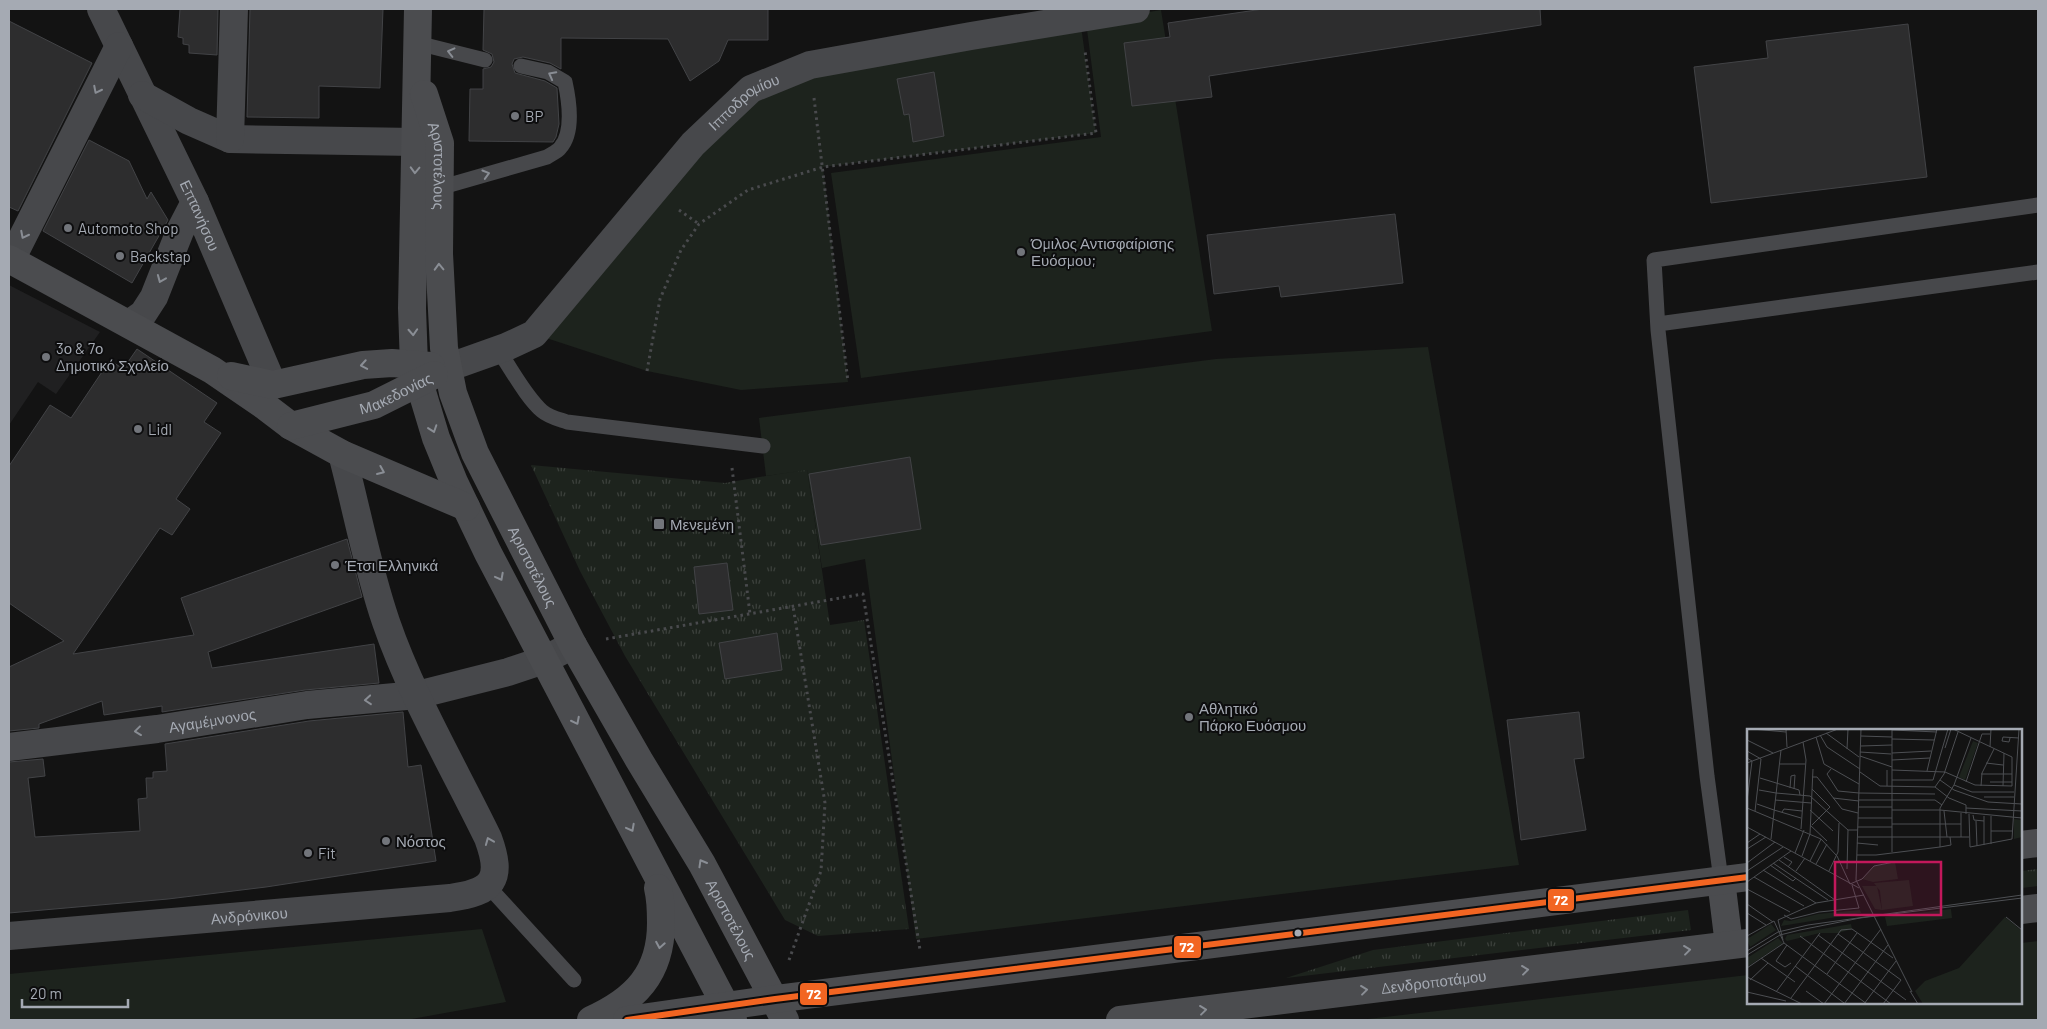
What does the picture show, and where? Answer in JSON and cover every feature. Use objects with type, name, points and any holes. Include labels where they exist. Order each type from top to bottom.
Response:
[{"type":"main road","name":"Αριστοτέλους","points":[[418,9],[412,308],[416,374],[436,438],[488,553],[729,1013]]},
{"type":"main road","name":"Αριστοτέλους","points":[[417,56],[440,143],[440,287],[447,368],[455,402],[474,453],[573,645],[702,864],[780,1009]]},
{"type":"main road","name":"Μακεδονίας","points":[[10,260],[212,370],[290,426],[374,405],[416,374],[447,368]]},
{"type":"main road","name":"Μακεδονίας","points":[[212,370],[251,382],[273,385],[363,364],[392,363],[416,374]]},
{"type":"main road","name":"Επτανήσου","points":[[273,385],[290,426]]},
{"type":"main road","points":[[290,426],[342,454],[466,507]]},
{"type":"main road","points":[[2022,845],[2038,843]]},
{"type":"main road","points":[[591,1020],[612,1010],[633,994],[646,980],[658,954],[661,936],[660,900],[650,863]]},
{"type":"main road","points":[[628,1020],[780,1009],[925,980],[1747,877]]},
{"type":"main road","points":[[1721,880],[1739,944]]},
{"type":"main road","points":[[2022,910],[2038,908]]},
{"type":"main road","name":"Δενδροποτάμου","points":[[1120,1020],[1739,944]]},
{"type":"street","name":"Επτανήσου","points":[[101,9],[194,202],[273,385]]},
{"type":"street","points":[[230,139],[234,9]]},
{"type":"street","name":"Ιπποδρομίου","points":[[447,368],[498,350],[534,334],[693,144],[752,89],[810,65],[1136,9]]},
{"type":"street","points":[[10,260],[119,46]]},
{"type":"street","points":[[142,95],[189,121],[230,139],[416,142]]},
{"type":"street","points":[[128,324],[143,314],[154,297],[180,231],[194,202]]},
{"type":"street","points":[[342,454],[368,562],[386,623],[417,695],[488,838],[494,855],[496,867],[494,877],[488,886]]},
{"type":"street","name":"Αγαμέμνονος","points":[[9,747],[157,729],[307,705],[417,695],[508,672],[544,660],[573,645]]},
{"type":"street","name":"Ανδρόνικου","points":[[9,936],[450,898],[475,894],[488,886]]},
{"type":"lane","points":[[417,56],[485,60]]},
{"type":"lane","points":[[439,188],[547,157],[561,148],[568,132],[570,101],[565,82],[548,72],[521,66]]},
{"type":"lane","points":[[1721,880],[1706,766],[1658,324],[1654,260],[2038,205]]},
{"type":"lane","points":[[1658,324],[2038,272]]},
{"type":"lane","points":[[498,350],[532,400],[554,418],[566,422],[763,446]]},
{"type":"lane","points":[[488,886],[574,980]]},
{"type":"path","points":[[647,371],[660,298],[680,250],[699,224],[748,190],[782,178],[823,167],[1096,133],[1080,19]]},
{"type":"path","points":[[810,65],[848,382]]},
{"type":"path","points":[[729,443],[750,614]]},
{"type":"path","points":[[573,645],[863,594],[925,980]]},
{"type":"path","points":[[780,1009],[821,871],[825,803],[793,606]]},
{"type":"shaded area","name":"3ο & 7ο Δημοτικό Σχολείο","points":[[9,285],[100,332],[56,394],[38,382],[9,425]]},
{"type":"green space","name":"Όμιλος Αντισφαίρισης Ευόσμου;","points":[[1161,10],[1212,331],[861,378],[831,173],[1101,137],[1086,22]]},
{"type":"green space","points":[[1080,19],[1096,133],[823,167],[848,382],[741,390],[647,371],[534,334],[751,89]]},
{"type":"green space","name":"Αθλητικό Πάρκο Ευόσμου","points":[[1428,347],[1519,865],[916,939],[865,559],[822,568],[807,470],[766,476],[759,418],[1216,359]]},
{"type":"green space","points":[[531,465],[725,483],[807,469],[830,625],[864,620],[909,929],[818,936],[785,920],[625,656],[580,571]]},
{"type":"green space","points":[[2038,869],[2038,886],[2022,888],[2022,871]]},
{"type":"green space","points":[[1688,910],[1691,930],[1286,978],[1373,950]]},
{"type":"green space","points":[[482,929],[506,1002],[406,1020],[9,1020],[9,974]]},
{"type":"green space","points":[[2038,941],[2038,1020],[1359,1020],[1747,975],[1747,1004],[2022,1004],[2022,943]]},
{"type":"building","points":[[180,9],[218,9],[217,55],[189,53],[189,45],[183,44],[183,38],[178,37]]},
{"type":"building","points":[[250,9],[383,9],[380,88],[319,86],[319,118],[247,117]]},
{"type":"building","points":[[484,9],[768,9],[768,40],[728,40],[719,61],[690,81],[668,39],[561,38],[561,69],[550,63],[523,57],[514,59],[512,64],[515,73],[545,81],[557,88],[559,124],[553,142],[469,141],[470,89],[483,89],[483,69],[491,67],[494,62],[492,54],[483,50]]},
{"type":"building","points":[[1263,9],[1540,9],[1541,25],[1209,76],[1212,97],[1132,106],[1124,43],[1170,37],[1168,23]]},
{"type":"building","points":[[9,21],[92,63],[18,211],[9,207]]},
{"type":"building","points":[[1908,24],[1927,177],[1711,203],[1694,67],[1768,58],[1766,41]]},
{"type":"building","points":[[934,72],[944,136],[913,142],[909,114],[904,115],[897,79]]},
{"type":"building","points":[[89,140],[129,161],[147,199],[151,192],[168,220],[132,283],[43,231]]},
{"type":"building","points":[[1395,214],[1403,283],[1281,297],[1279,286],[1214,294],[1207,235]]},
{"type":"building","points":[[137,349],[217,403],[204,422],[221,433],[176,499],[190,509],[172,535],[160,528],[73,654],[194,635],[181,598],[347,539],[362,597],[208,652],[212,668],[374,644],[379,683],[305,690],[162,712],[162,706],[104,715],[102,701],[39,724],[39,728],[9,731],[9,667],[64,641],[9,603],[9,466],[50,405],[71,418],[110,360],[123,369]]},
{"type":"building","points":[[910,457],[921,529],[821,545],[809,474]]},
{"type":"building","points":[[727,563],[733,610],[699,614],[694,567]]},
{"type":"building","points":[[777,633],[782,670],[725,679],[719,643]]},
{"type":"building","points":[[403,712],[408,767],[421,765],[436,861],[266,887],[168,899],[9,913],[9,762],[43,759],[45,776],[28,778],[35,837],[140,831],[138,799],[147,798],[146,778],[153,778],[153,772],[167,771],[165,744],[309,721]]},
{"type":"building","points":[[1579,712],[1584,758],[1574,759],[1586,830],[1521,840],[1507,720]]},
{"type":"transit line","name":"72","points":[[627,1020],[775,999],[1747,877]]},
{"type":"place","name":"BP","points":[[515,116]]},
{"type":"place","name":"Automoto Shop","points":[[68,228]]},
{"type":"place","name":"Όμιλος Αντισφαίρισης Ευόσμου;","points":[[1021,252]]},
{"type":"place","name":"Backstap","points":[[120,256]]},
{"type":"place","name":"3ο & 7ο Δημοτικό Σχολείο","points":[[46,357]]},
{"type":"place","name":"Lidl","points":[[138,429]]},
{"type":"place","name":"Μενεμένη","points":[[659,524]]},
{"type":"place","name":"Έτσι Ελληνικά","points":[[335,565]]},
{"type":"place","name":"Αθλητικό Πάρκο Ευόσμου","points":[[1189,717]]},
{"type":"place","name":"Νόστος","points":[[386,841]]},
{"type":"place","name":"Fit","points":[[308,853]]}]
